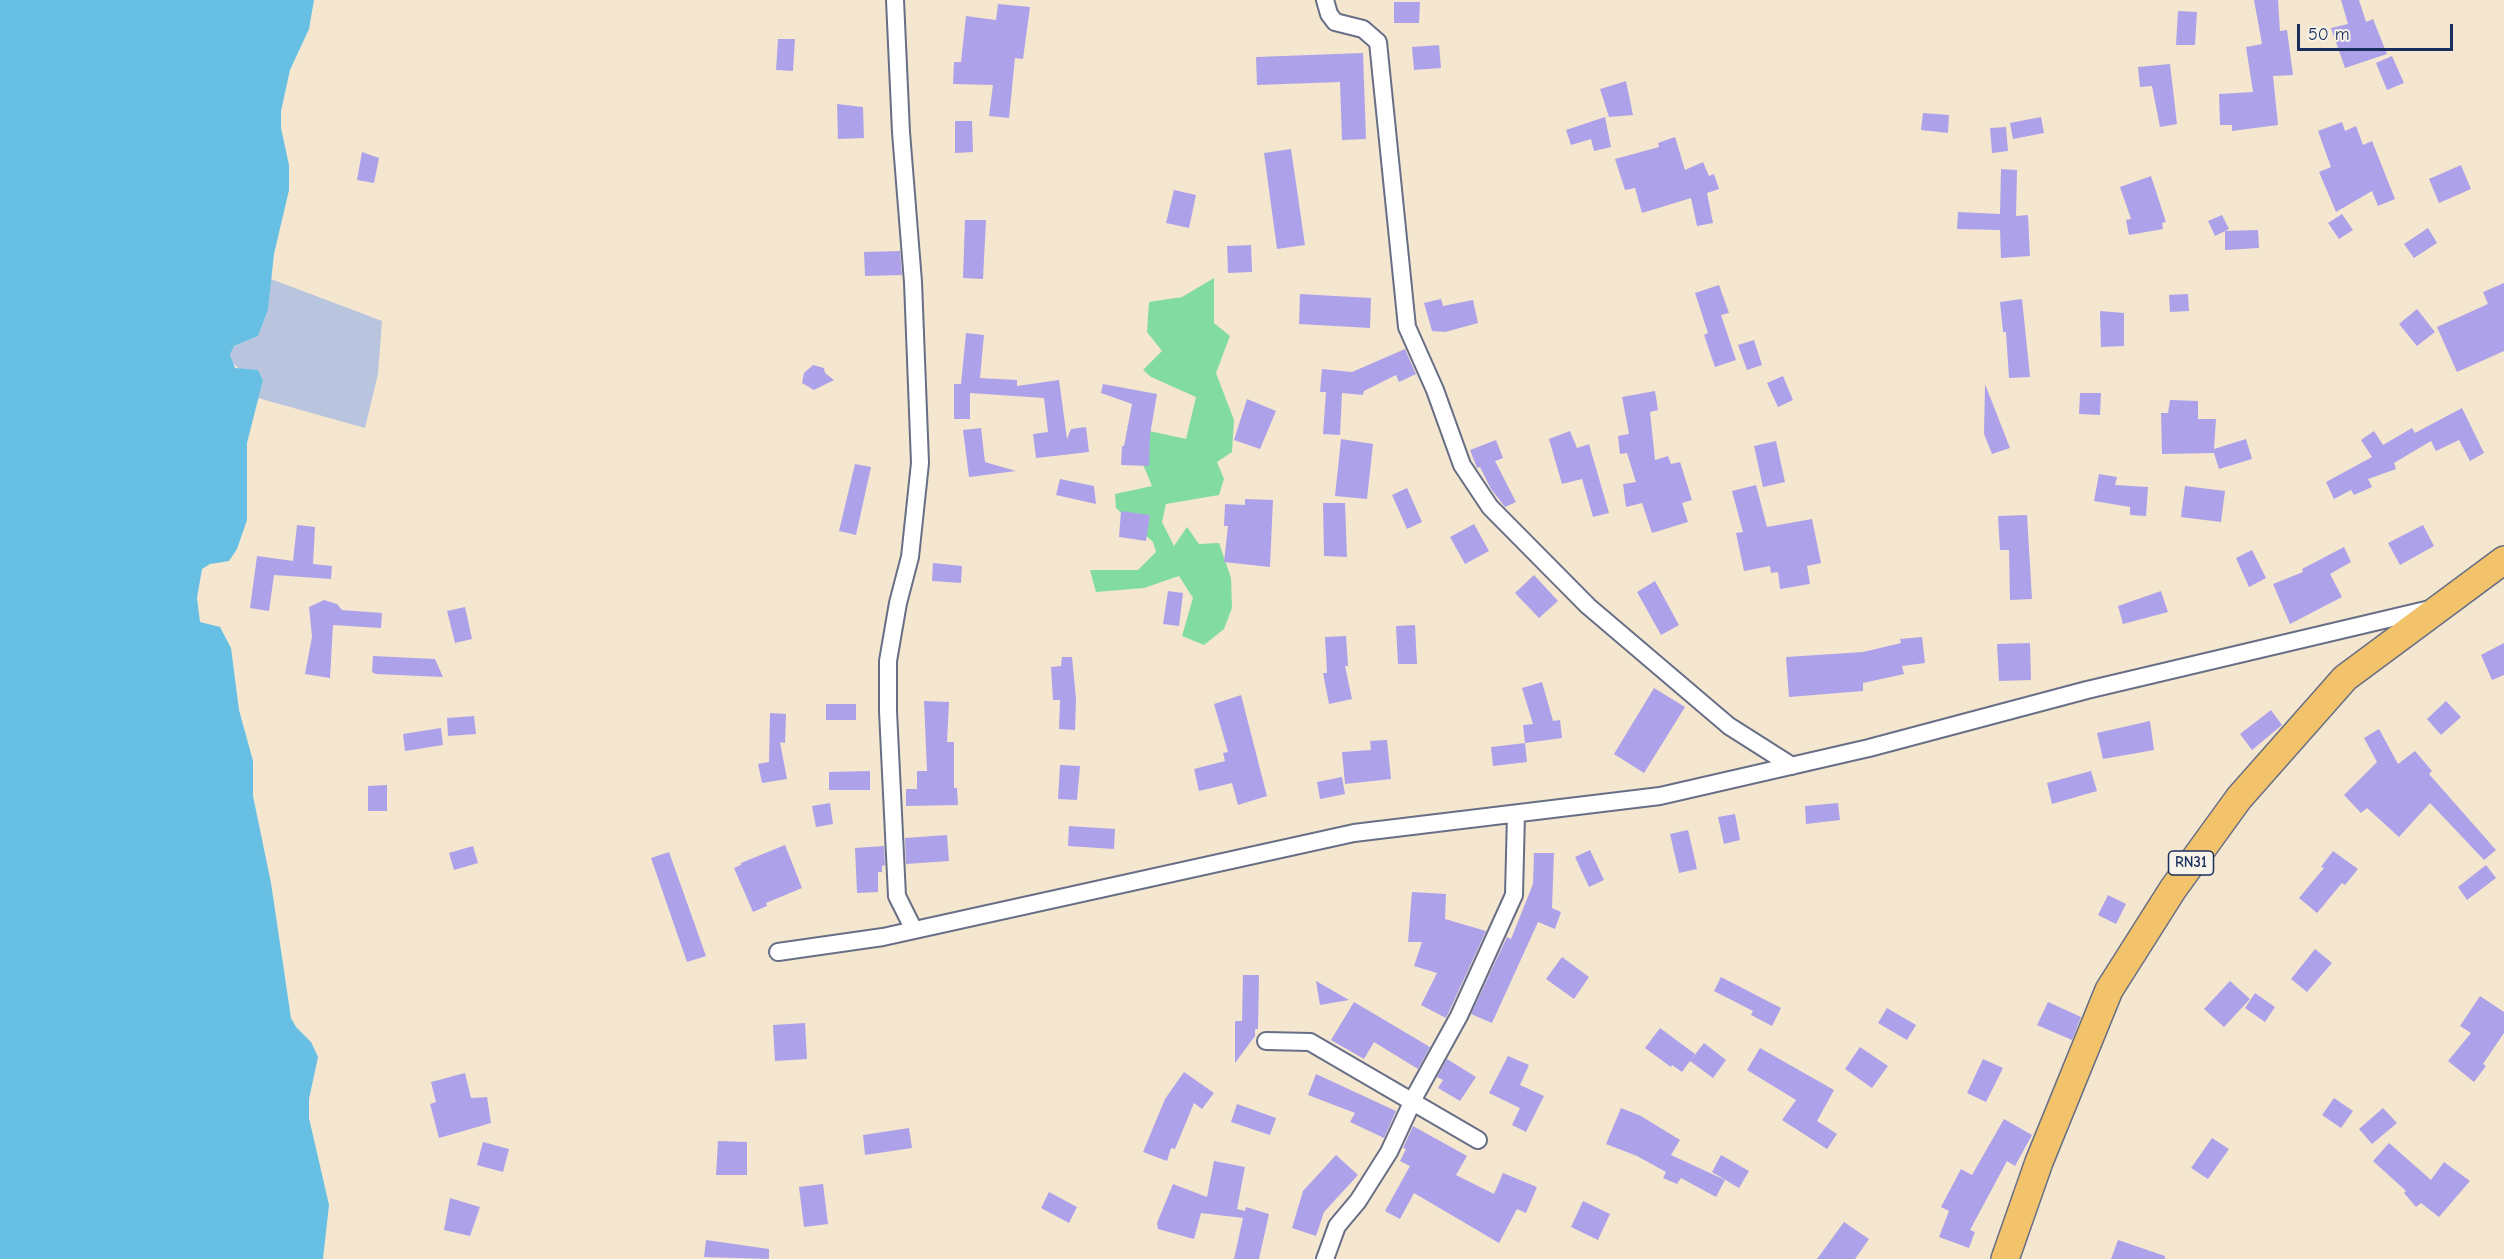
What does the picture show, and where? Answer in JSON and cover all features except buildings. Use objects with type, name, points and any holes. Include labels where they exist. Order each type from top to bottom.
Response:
[{"type":"main road","name":"RN31","points":[[2005,1259],[2039,1162],[2109,990],[2173,889],[2239,798],[2345,678],[2437,607],[2504,560]]},
{"type":"street","points":[[895,0],[901,132],[914,282],[920,463],[910,557],[898,603],[888,661],[888,711],[897,896],[914,930]]},
{"type":"street","points":[[1326,0],[1329,14],[1335,22],[1364,29],[1378,42],[1407,327],[1435,390],[1462,465],[1490,507],[1588,606],[1729,726],[1792,766]]},
{"type":"street","points":[[778,952],[914,930],[1354,833],[1660,796],[1869,748],[2087,690],[2437,607]]},
{"type":"street","points":[[1325,1259],[1337,1226],[1362,1194],[1389,1152],[1459,1016],[1514,895],[1516,814]]},
{"type":"street","points":[[1266,1041],[1310,1042],[1412,1104],[1478,1140]]},
{"type":"shaded area","points":[[271,279],[382,321],[378,374],[365,428],[258,398],[263,380],[258,370],[242,371],[231,362],[230,355],[234,346],[258,336],[268,310]]},
{"type":"green space","points":[[1214,278],[1214,323],[1230,336],[1216,373],[1234,420],[1232,452],[1217,462],[1224,479],[1219,495],[1166,504],[1162,522],[1174,546],[1187,527],[1199,544],[1219,543],[1231,578],[1232,608],[1224,629],[1204,645],[1182,636],[1193,598],[1179,576],[1144,588],[1096,592],[1090,570],[1138,570],[1156,552],[1153,542],[1116,508],[1115,494],[1152,486],[1127,426],[1186,439],[1196,397],[1151,377],[1143,370],[1162,351],[1147,332],[1149,302],[1182,297]]},
{"type":"water","points":[[0,0],[314,0],[309,29],[290,70],[281,111],[281,128],[289,165],[289,190],[274,254],[268,310],[258,336],[234,346],[230,355],[235,368],[258,370],[263,380],[247,443],[247,520],[237,549],[229,561],[210,564],[202,569],[197,598],[200,622],[220,627],[231,648],[239,710],[253,761],[253,796],[271,883],[291,1018],[296,1027],[311,1042],[318,1057],[309,1099],[309,1118],[329,1205],[323,1259],[0,1259]]}]
